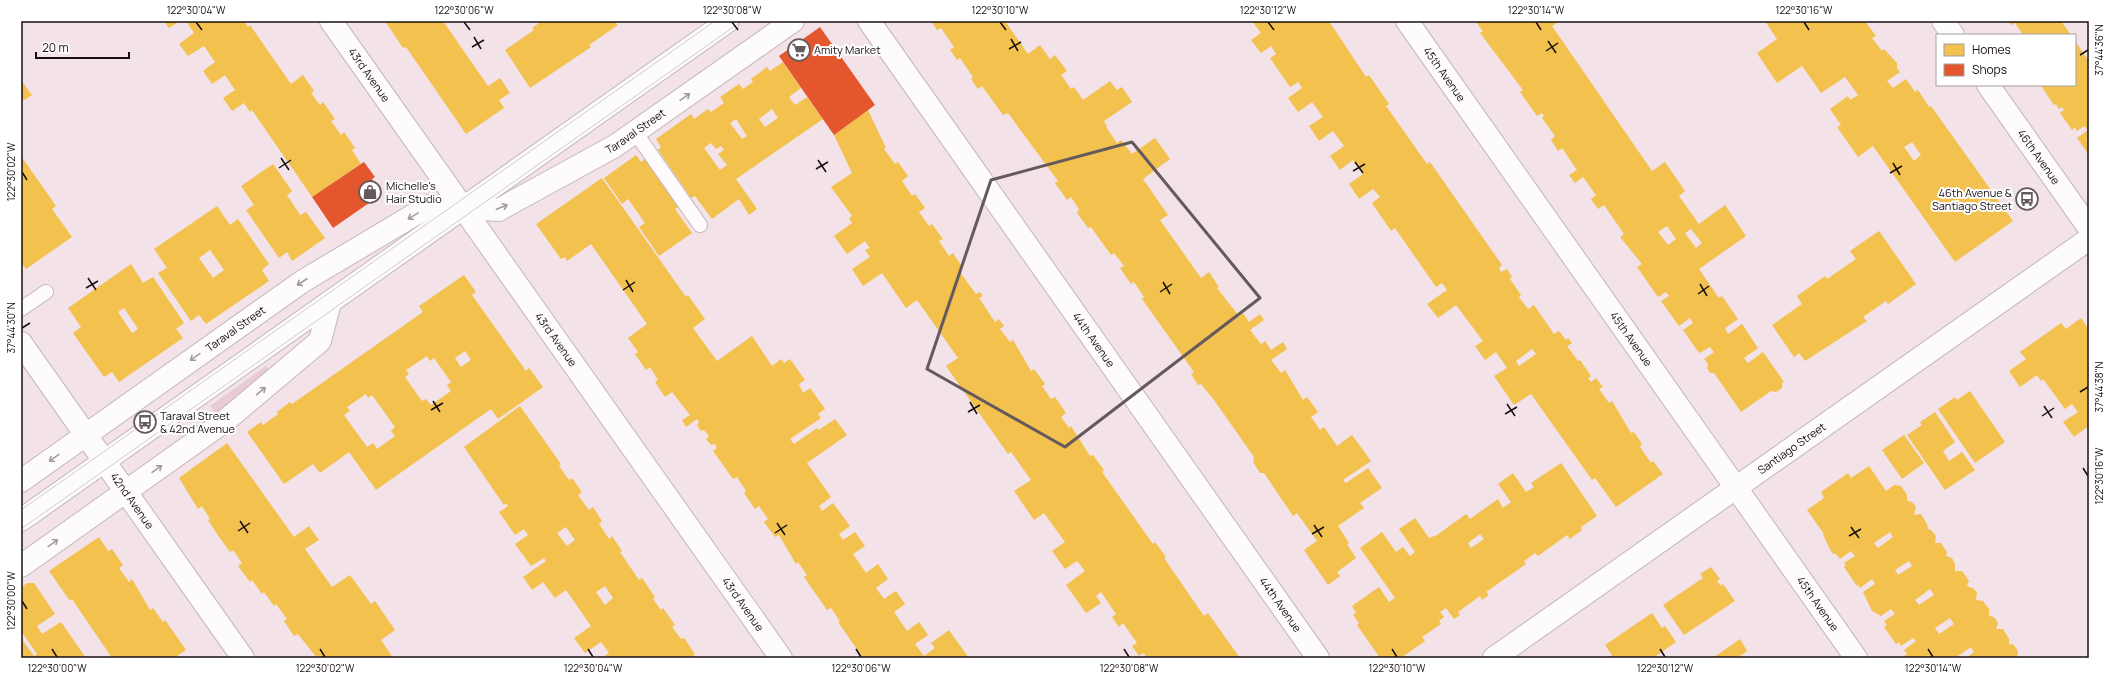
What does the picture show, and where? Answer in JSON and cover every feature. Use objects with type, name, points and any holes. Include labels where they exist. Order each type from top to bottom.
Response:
[{"type":"street","name":"43rd Avenue","points":[[331,21],[781,658]]},
{"type":"street","points":[[21,520],[728,21]]},
{"type":"street","name":"Taraval Street","points":[[21,481],[310,277],[428,206],[499,210],[615,146],[793,21]]},
{"type":"street","name":"44th Avenue","points":[[869,21],[1318,658]]},
{"type":"street","name":"45th Avenue","points":[[1407,21],[1856,658]]},
{"type":"street","points":[[1943,21],[1952,34]]},
{"type":"street","name":"46th Avenue","points":[[1989,86],[2089,228]]},
{"type":"street","name":"Santiago Street","points":[[1494,658],[2089,239]]},
{"type":"street","points":[[21,566],[225,421],[320,341],[330,302]]},
{"type":"street","name":"42nd Avenue","points":[[21,343],[243,658]]},
{"type":"lane","points":[[635,132],[700,225]]},
{"type":"lane","points":[[21,309],[46,292]]},
{"type":"highlighted area","points":[[1132,142],[1260,298],[1065,447],[927,369],[991,180]]},
{"type":"shaded area","points":[[266,366],[270,370],[218,417],[210,406]]},
{"type":"building: Homes","points":[[164,21],[180,21],[169,28]]},
{"type":"building: Homes","points":[[186,21],[244,21],[248,27],[250,25],[291,84],[303,75],[314,91],[311,93],[320,105],[323,102],[335,119],[331,121],[341,135],[344,132],[355,148],[352,150],[361,164],[312,197],[252,110],[250,112],[244,103],[232,111],[223,98],[235,90],[225,75],[212,84],[203,71],[215,62],[204,46],[188,56],[179,44],[194,33]]},
{"type":"building: Homes","points":[[385,21],[443,21],[488,86],[500,78],[510,93],[499,100],[504,108],[466,134],[406,47],[403,48]]},
{"type":"building: Homes","points":[[542,21],[614,21],[618,25],[589,45],[591,47],[530,88],[505,50],[534,30],[532,28]]},
{"type":"building: Homes","points":[[931,21],[1005,21],[1028,54],[1040,45],[1050,59],[1055,55],[1067,71],[1061,75],[1071,89],[1074,87],[1083,100],[1110,81],[1117,90],[1122,87],[1132,102],[1104,121],[1107,126],[1106,127],[1117,143],[1121,140],[1132,154],[1155,138],[1170,159],[1143,179],[1168,215],[1160,220],[1201,278],[1209,272],[1219,287],[1217,288],[1239,316],[1243,313],[1249,322],[1260,314],[1264,320],[1250,330],[1261,344],[1265,341],[1271,350],[1283,342],[1287,349],[1271,360],[1281,373],[1285,370],[1303,400],[1307,397],[1318,412],[1311,417],[1320,430],[1324,427],[1337,446],[1352,435],[1371,461],[1343,480],[1346,483],[1368,468],[1382,488],[1360,503],[1364,508],[1338,526],[1349,543],[1347,544],[1356,558],[1337,572],[1340,576],[1328,585],[1304,550],[1317,541],[1297,513],[1293,516],[1264,473],[1260,473],[1253,462],[1254,457],[1214,400],[1201,384],[1198,385],[1191,374],[1194,372],[1142,299],[1144,297],[1134,282],[1131,284],[1120,268],[1124,266],[1114,253],[1111,255],[1091,227],[1088,228],[1077,213],[1079,209],[1071,197],[1067,200],[1055,183],[1058,181],[1008,113],[1003,115],[982,86],[978,89],[971,79],[973,77],[960,58],[957,60],[950,50],[954,47],[941,28],[937,30]]},
{"type":"building: Homes","points":[[1252,21],[1329,21],[1366,77],[1369,75],[1389,104],[1386,106],[1427,164],[1430,162],[1502,265],[1499,268],[1501,272],[1507,269],[1512,277],[1510,279],[1521,295],[1519,297],[1528,309],[1534,305],[1554,334],[1559,331],[1566,340],[1568,338],[1572,343],[1567,346],[1578,361],[1580,360],[1591,376],[1588,378],[1591,382],[1596,378],[1603,387],[1599,389],[1609,403],[1612,401],[1631,433],[1634,432],[1642,444],[1640,447],[1651,463],[1653,461],[1663,474],[1616,507],[1595,478],[1592,480],[1531,394],[1514,405],[1494,376],[1507,368],[1496,352],[1485,360],[1475,346],[1483,341],[1456,305],[1438,318],[1427,304],[1447,290],[1442,283],[1436,287],[1395,228],[1391,231],[1372,203],[1380,197],[1373,189],[1359,199],[1349,184],[1363,174],[1353,160],[1340,170],[1330,156],[1344,146],[1333,131],[1319,141],[1309,126],[1323,117],[1312,102],[1298,112],[1288,98],[1302,88],[1298,82],[1290,87],[1270,58],[1276,54],[1271,46],[1261,53],[1251,40],[1261,33]],"holes":[[[1532,349],[1536,354],[1519,366],[1516,361]]]},
{"type":"building: Homes","points":[[1475,21],[1555,21],[1557,23],[1552,26],[1652,171],[1665,162],[1685,191],[1679,196],[1699,224],[1725,205],[1746,236],[1699,269],[1719,298],[1722,296],[1738,319],[1725,328],[1728,334],[1742,324],[1758,348],[1744,358],[1748,363],[1763,352],[1784,382],[1782,383],[1782,388],[1776,392],[1771,391],[1741,412],[1714,373],[1710,373],[1707,368],[1708,364],[1704,359],[1714,352],[1710,347],[1699,353],[1683,330],[1693,323],[1690,318],[1679,326],[1661,301],[1669,296],[1666,292],[1658,297],[1637,267],[1642,264],[1620,237],[1624,234],[1604,205],[1598,209],[1591,199],[1596,195],[1583,177],[1575,183],[1569,175],[1577,170],[1562,148],[1558,151],[1551,140],[1555,136],[1542,118],[1544,116],[1542,113],[1537,116],[1520,92],[1523,90],[1480,33],[1483,31]],"holes":[[[1667,226],[1676,239],[1668,245],[1658,232]],[[1691,229],[1702,243],[1696,248],[1685,233]]]},
{"type":"building: Homes","points":[[1765,21],[1862,21],[1863,23],[1865,21],[1876,36],[1872,38],[1882,51],[1884,49],[1897,63],[1897,68],[1900,72],[1887,81],[1893,88],[1906,79],[1915,92],[1918,90],[2013,221],[1955,262],[1873,146],[1858,157],[1837,127],[1841,125],[1830,109],[1848,96],[1850,100],[1858,95],[1845,77],[1821,93],[1802,66],[1777,83],[1757,53],[1777,39]],"holes":[[[1912,142],[1921,155],[1914,161],[1904,147]]]},
{"type":"building: Homes","points":[[2008,21],[2061,21],[2070,34],[2022,34],[2015,23],[2011,25]]},
{"type":"building: Homes","points":[[2076,42],[2089,61],[2089,155],[2077,138],[2088,130],[2084,126],[2077,131],[2075,127],[2072,130],[2060,113],[2064,110],[2062,107],[2059,109],[2056,104],[2054,105],[2041,86],[2076,86]]},
{"type":"building: Homes","points":[[783,62],[801,88],[789,97],[795,105],[807,97],[823,119],[736,179],[757,209],[749,215],[739,199],[712,219],[695,196],[691,198],[658,150],[661,147],[656,139],[691,114],[694,119],[708,109],[711,112],[724,103],[720,97],[739,84],[743,89],[753,82],[751,79],[767,67],[770,71]],"holes":[[[772,109],[778,118],[765,127],[759,119]],[[736,119],[747,136],[742,139],[730,123]],[[711,143],[716,149],[721,146],[724,150],[718,154],[727,165],[720,170],[704,148]]]},
{"type":"building: Homes","points":[[21,80],[32,95],[21,102]]},
{"type":"building: Homes","points":[[868,110],[886,148],[884,149],[895,164],[898,162],[908,176],[902,181],[912,196],[915,194],[925,208],[919,212],[929,226],[932,224],[943,239],[939,241],[949,256],[953,253],[963,268],[959,271],[976,294],[980,292],[983,296],[979,298],[995,322],[999,319],[1004,326],[1000,329],[1010,342],[1013,340],[1031,371],[1034,369],[1045,384],[1042,386],[1051,399],[1055,397],[1066,413],[1061,417],[1069,428],[1071,426],[1090,456],[1093,455],[1104,470],[1102,472],[1153,544],[1155,542],[1166,557],[1164,558],[1204,616],[1208,613],[1240,658],[1144,658],[1146,657],[1144,653],[1139,656],[1132,646],[1137,643],[1123,623],[1119,627],[1112,617],[1116,614],[1101,592],[1096,596],[1101,603],[1086,613],[1066,585],[1085,571],[1077,561],[1065,569],[1052,551],[1065,542],[1044,513],[1034,520],[1014,491],[1031,480],[1011,452],[1008,454],[946,366],[958,358],[917,300],[906,308],[882,273],[863,286],[852,269],[870,257],[865,250],[870,248],[865,241],[847,254],[834,236],[852,223],[849,218],[852,216],[831,187],[852,173],[834,135]]},
{"type":"building: Homes","points":[[636,155],[641,162],[648,157],[681,205],[675,209],[692,233],[659,256],[639,227],[645,223],[628,199],[622,204],[604,178]]},
{"type":"building: Homes","points":[[21,156],[56,206],[52,209],[72,237],[26,269],[21,262]]},
{"type":"building: Homes","points":[[273,164],[292,191],[287,195],[300,215],[306,212],[325,238],[292,261],[287,252],[279,258],[246,210],[254,205],[241,186]]},
{"type":"building: Homes","points":[[602,178],[686,297],[688,295],[705,319],[693,328],[717,361],[752,336],[772,366],[781,359],[784,363],[790,359],[805,380],[799,384],[803,393],[810,388],[825,409],[818,414],[821,418],[790,439],[794,444],[817,428],[819,430],[835,419],[847,435],[807,463],[831,497],[819,506],[822,511],[833,503],[850,526],[839,534],[843,540],[855,532],[865,546],[853,554],[866,573],[878,564],[888,579],[876,588],[884,599],[896,591],[905,604],[894,612],[907,631],[919,622],[928,635],[915,644],[924,656],[935,648],[931,643],[949,630],[969,658],[863,658],[838,622],[840,621],[831,608],[827,610],[804,577],[807,575],[798,562],[796,564],[779,535],[775,537],[764,522],[768,519],[759,506],[755,509],[744,493],[746,491],[737,477],[733,479],[713,451],[717,448],[715,444],[711,445],[706,439],[709,436],[704,430],[701,431],[697,425],[699,422],[697,419],[686,427],[682,420],[690,415],[672,392],[665,397],[655,382],[658,380],[650,367],[646,370],[635,354],[638,352],[628,338],[647,324],[591,244],[567,261],[565,257],[561,259],[536,224]]},
{"type":"building: Homes","points":[[217,206],[230,225],[238,219],[269,264],[262,270],[269,281],[206,324],[199,315],[191,321],[158,273],[167,268],[154,249]],"holes":[[[210,250],[224,270],[213,278],[199,258]]]},
{"type":"building: Homes","points":[[1879,231],[1916,284],[1888,304],[1886,301],[1863,317],[1867,321],[1805,361],[1799,353],[1794,357],[1772,325],[1802,304],[1797,296],[1825,276],[1827,279],[1856,259],[1850,251]]},
{"type":"building: Homes","points":[[131,264],[143,283],[153,277],[184,323],[176,329],[183,338],[119,382],[112,372],[104,377],[73,333],[81,327],[68,308]],"holes":[[[124,308],[138,329],[132,333],[118,312]]]},
{"type":"building: Homes","points":[[464,275],[476,292],[472,295],[526,371],[529,368],[543,387],[498,419],[491,409],[376,490],[349,452],[320,473],[313,464],[284,484],[247,432],[261,422],[263,425],[278,414],[277,412],[290,402],[292,404],[423,312],[419,306]],"holes":[[[465,351],[471,360],[461,367],[455,358]],[[427,356],[430,361],[434,358],[451,382],[447,385],[451,391],[431,405],[426,399],[422,401],[405,377],[409,374],[406,370]],[[366,394],[368,398],[372,395],[395,427],[391,431],[395,436],[377,449],[373,443],[367,447],[344,415],[350,411],[347,407]]]},
{"type":"building: Homes","points":[[2081,318],[2089,330],[2089,430],[2087,427],[2074,437],[2063,422],[2078,412],[2072,404],[2065,409],[2043,379],[2041,381],[2037,375],[2020,387],[2009,371],[2026,359],[2020,352],[2061,323],[2066,329]]},
{"type":"building: Homes","points":[[1970,391],[2005,442],[1975,463],[1938,409],[1955,397],[1957,400]]},
{"type":"building: Homes","points":[[520,406],[561,464],[559,466],[569,480],[572,478],[582,492],[578,495],[589,510],[593,507],[602,521],[599,524],[609,539],[612,536],[622,551],[620,552],[639,580],[642,578],[655,597],[653,599],[661,610],[663,608],[675,625],[672,627],[681,639],[684,638],[695,654],[693,656],[694,658],[602,658],[609,653],[601,642],[585,653],[574,638],[591,626],[566,590],[555,598],[543,582],[532,590],[523,577],[546,561],[544,558],[531,566],[515,544],[528,535],[524,529],[515,535],[499,512],[508,506],[506,503],[504,505],[464,447]],"holes":[[[566,527],[575,540],[567,546],[557,533]],[[605,586],[613,598],[605,605],[596,592]]]},
{"type":"building: Homes","points":[[1935,412],[1955,442],[1943,451],[1949,461],[1962,452],[1975,470],[1945,490],[1907,435],[1922,425],[1920,422]]},
{"type":"building: Homes","points":[[1904,435],[1924,463],[1902,479],[1882,450]]},
{"type":"building: Homes","points":[[227,443],[294,537],[309,526],[319,540],[305,549],[332,587],[350,575],[371,604],[375,601],[395,630],[381,640],[393,658],[317,658],[298,634],[294,636],[284,621],[287,619],[276,604],[274,606],[264,592],[262,594],[252,580],[250,582],[238,566],[242,563],[233,550],[230,552],[219,537],[208,520],[210,519],[202,506],[198,509],[179,478]]},
{"type":"building: Homes","points":[[1561,463],[1597,516],[1581,527],[1582,530],[1570,539],[1567,535],[1538,556],[1535,553],[1524,561],[1526,564],[1486,592],[1489,595],[1482,600],[1480,596],[1458,612],[1460,615],[1454,619],[1446,608],[1440,612],[1444,617],[1439,621],[1441,624],[1422,637],[1425,641],[1401,658],[1380,658],[1357,625],[1359,623],[1353,615],[1356,613],[1352,606],[1379,587],[1389,602],[1395,598],[1360,548],[1382,532],[1396,552],[1403,547],[1410,556],[1415,552],[1399,529],[1415,518],[1429,538],[1437,535],[1466,514],[1470,519],[1498,499],[1503,508],[1511,502],[1498,484],[1513,473],[1526,492],[1534,487],[1531,483]],"holes":[[[1480,534],[1484,539],[1471,548],[1468,543]]]},
{"type":"building: Homes","points":[[1869,466],[1886,491],[1894,485],[1901,486],[1907,495],[1907,501],[1912,502],[1916,507],[1914,515],[1921,514],[1927,524],[1928,529],[1931,530],[1936,536],[1935,543],[1941,543],[1947,552],[1946,556],[1952,558],[1955,564],[1955,571],[1962,571],[1969,581],[1967,585],[1973,588],[1977,593],[1976,600],[1983,601],[1989,609],[1989,616],[1994,617],[1998,623],[1996,629],[2003,629],[2009,639],[2009,645],[2013,644],[2018,651],[2017,658],[1966,658],[1974,652],[1971,647],[1955,658],[1906,658],[1904,656],[1907,654],[1904,650],[1916,641],[1913,638],[1901,646],[1899,642],[1896,644],[1884,627],[1887,625],[1884,621],[1895,614],[1891,609],[1881,616],[1872,611],[1863,592],[1875,584],[1872,579],[1860,588],[1858,584],[1857,586],[1844,567],[1846,565],[1844,563],[1855,556],[1851,551],[1840,559],[1836,554],[1832,553],[1823,535],[1824,534],[1807,510],[1824,498],[1821,492],[1848,473],[1851,478]],"holes":[[[1890,532],[1893,537],[1878,548],[1874,543]],[[1909,561],[1912,566],[1898,575],[1895,570]],[[1930,589],[1934,595],[1919,605],[1915,600]],[[1950,618],[1954,624],[1939,634],[1935,628]]]},
{"type":"building: Homes","points":[[99,537],[108,551],[112,549],[123,565],[119,568],[129,582],[132,579],[150,610],[153,608],[163,622],[165,620],[186,650],[174,658],[112,658],[72,599],[70,601],[49,571]]},
{"type":"building: Homes","points":[[1711,567],[1720,579],[1717,581],[1721,586],[1723,584],[1735,601],[1684,635],[1663,605],[1703,578],[1700,574]]},
{"type":"building: Homes","points":[[27,583],[34,583],[55,614],[37,626],[42,634],[61,622],[86,658],[21,658],[21,638],[34,656],[37,654],[21,631],[21,588]]},
{"type":"building: Homes","points":[[1652,613],[1662,628],[1665,626],[1676,642],[1653,658],[1608,658],[1612,655],[1605,645]]},
{"type":"building: Homes","points":[[1740,639],[1747,651],[1740,656],[1741,658],[1713,658]]},
{"type":"building: Shops","points":[[820,27],[875,105],[834,135],[779,56]]},
{"type":"building: Shops","points":[[364,162],[375,177],[372,179],[382,194],[333,228],[312,197]]},
{"type":"tram line","points":[[21,510],[715,21]]},
{"type":"tram line","points":[[21,529],[742,21]]},
{"type":"place","name":"Amity Market","points":[[799,50]]},
{"type":"place","name":"Michelle's Hair Studio","points":[[370,192]]},
{"type":"place","name":"46th Avenue & Santiago Street","points":[[2027,199]]},
{"type":"place","name":"Taraval Street & 42nd Avenue","points":[[145,422]]}]
